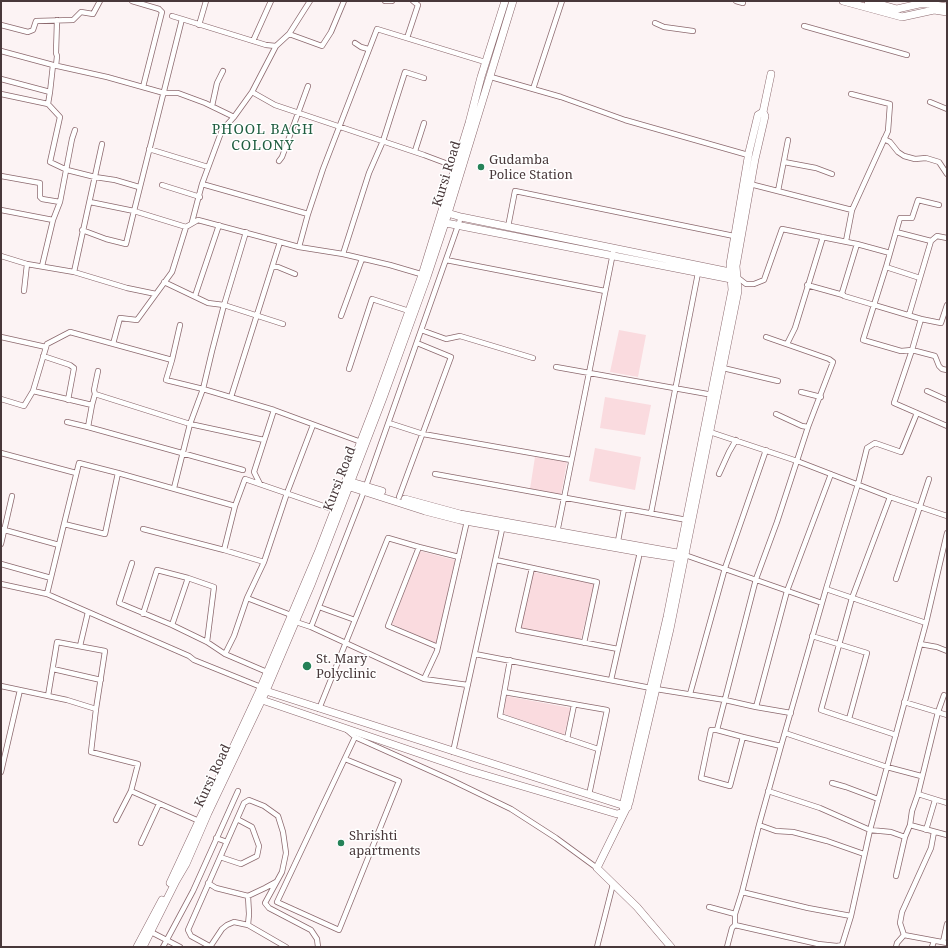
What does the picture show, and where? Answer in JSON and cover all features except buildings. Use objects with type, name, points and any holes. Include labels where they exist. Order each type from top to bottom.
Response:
[{"type":"street","points":[[1,25],[28,32],[33,30],[36,21],[73,20],[81,12],[93,14],[100,1]]},
{"type":"street","points":[[132,1],[159,9],[162,12],[143,87]]},
{"type":"street","points":[[199,25],[206,1]]},
{"type":"street","points":[[253,42],[271,1]]},
{"type":"street","points":[[192,222],[200,197],[202,184],[222,130],[252,92],[276,46],[289,34],[310,1]]},
{"type":"street","points":[[289,34],[322,46],[331,32],[344,1]]},
{"type":"street","points":[[385,1],[392,1]]},
{"type":"street","points":[[407,38],[418,5],[413,1]]},
{"type":"street","name":"Kursi Road","points":[[459,168],[486,62],[505,1]]},
{"type":"street","name":"Kursi Road","points":[[137,947],[199,826],[262,693],[348,484],[424,276],[459,168],[491,77],[513,1]]},
{"type":"street","points":[[533,89],[562,1]]},
{"type":"street","points":[[736,1],[743,3]]},
{"type":"street","points":[[843,1],[902,17],[934,10],[947,12]]},
{"type":"street","points":[[868,1],[897,9],[919,4],[947,7]]},
{"type":"street","points":[[172,16],[253,42],[276,46]]},
{"type":"street","points":[[82,230],[106,239],[126,244],[182,19]]},
{"type":"street","points":[[48,104],[57,56],[57,20]]},
{"type":"street","points":[[655,23],[664,27],[693,31]]},
{"type":"street","points":[[804,26],[907,55]]},
{"type":"street","points":[[299,247],[323,169],[377,29],[486,62]]},
{"type":"street","points":[[355,43],[368,49]]},
{"type":"street","points":[[1,51],[54,66],[107,77],[164,93],[178,93],[234,116]]},
{"type":"street","points":[[212,106],[223,71]]},
{"type":"street","points":[[343,254],[369,173],[383,141],[405,72],[424,78]]},
{"type":"street","points":[[682,555],[714,395],[732,290],[733,276],[755,159],[765,116],[763,112],[771,74]]},
{"type":"street","points":[[491,77],[561,97],[623,119],[748,155]]},
{"type":"street","points":[[1,79],[50,92]]},
{"type":"street","points":[[279,161],[299,113],[308,86]]},
{"type":"street","points":[[252,92],[275,105],[415,151],[459,168]]},
{"type":"street","points":[[1,94],[48,104],[60,117],[50,162],[67,170],[115,180],[139,187]]},
{"type":"street","points":[[846,241],[852,210],[888,131],[890,104],[850,94]]},
{"type":"street","points":[[930,102],[947,109]]},
{"type":"street","points":[[714,395],[722,368],[738,290],[730,264],[748,155],[758,115],[763,112]]},
{"type":"street","points":[[415,151],[424,123]]},
{"type":"street","points":[[42,266],[53,220],[60,202],[75,130]]},
{"type":"street","points":[[884,139],[890,142],[898,152],[904,156],[915,159],[926,158],[939,162],[947,173]]},
{"type":"street","points":[[778,191],[788,140]]},
{"type":"street","points":[[74,272],[102,144]]},
{"type":"street","points":[[149,149],[208,167]]},
{"type":"street","points":[[784,162],[816,168],[832,174]]},
{"type":"street","points":[[1,176],[40,183],[40,197],[42,199],[60,202]]},
{"type":"street","points":[[202,184],[308,214]]},
{"type":"street","points":[[750,184],[852,210]]},
{"type":"street","points":[[162,185],[200,197]]},
{"type":"street","points":[[508,227],[515,191],[734,236]]},
{"type":"street","points":[[940,205],[918,200],[912,218],[900,218],[864,340],[901,351],[912,350],[935,356],[939,366],[947,370]]},
{"type":"street","points":[[90,202],[134,211],[186,227]]},
{"type":"street","points":[[1,210],[53,220]]},
{"type":"street","points":[[445,213],[698,273],[733,276]]},
{"type":"street","points":[[311,627],[389,423],[461,217]]},
{"type":"street","points":[[113,344],[120,318],[136,320],[172,272],[186,227],[192,222],[198,220],[299,247],[362,258],[424,276]]},
{"type":"street","points":[[442,222],[613,252],[733,276],[746,284],[754,284],[764,280],[782,229],[846,241],[890,253]]},
{"type":"street","points":[[195,296],[219,225]]},
{"type":"street","points":[[174,488],[190,424],[203,389],[224,305],[246,232]]},
{"type":"street","points":[[896,232],[931,241]]},
{"type":"street","points":[[909,315],[931,241],[937,236],[947,238]]},
{"type":"street","points":[[787,344],[795,328],[823,237]]},
{"type":"street","points":[[231,397],[280,242]]},
{"type":"street","points":[[842,295],[857,244]]},
{"type":"street","points":[[556,534],[613,252]]},
{"type":"street","points":[[1,256],[27,264],[74,272],[127,288],[156,294]]},
{"type":"street","points":[[341,316],[362,258]]},
{"type":"street","points":[[446,260],[605,291]]},
{"type":"street","points":[[24,291],[27,264]]},
{"type":"street","points":[[272,267],[295,274]]},
{"type":"street","points":[[886,267],[920,278]]},
{"type":"street","points":[[651,514],[698,273]]},
{"type":"street","name":"Kursi Road","points":[[262,693],[267,672],[294,618],[334,510],[348,484],[361,442],[409,311],[424,276]]},
{"type":"street","points":[[164,282],[208,303],[224,305],[283,324]]},
{"type":"street","points":[[808,285],[921,319],[941,323],[947,305]]},
{"type":"street","points":[[349,370],[372,300],[409,311]]},
{"type":"street","points":[[921,319],[894,403],[947,426]]},
{"type":"street","points":[[180,325],[166,380],[203,389],[274,410],[361,442]]},
{"type":"street","points":[[421,330],[446,339],[460,336],[533,358]]},
{"type":"street","points":[[1,399],[24,406],[33,391],[47,344],[70,332],[172,360]]},
{"type":"street","points":[[1,337],[46,347]]},
{"type":"street","points":[[717,730],[756,579],[777,522],[808,428],[834,362],[766,337]]},
{"type":"street","points":[[399,497],[451,357],[417,343]]},
{"type":"street","points":[[43,356],[70,365],[74,368],[68,400]]},
{"type":"street","points":[[556,367],[714,395]]},
{"type":"street","points":[[722,368],[778,381]]},
{"type":"street","points":[[88,427],[98,371]]},
{"type":"street","points":[[33,391],[92,405]]},
{"type":"street","points":[[927,391],[947,400]]},
{"type":"street","points":[[801,392],[821,397]]},
{"type":"street","points":[[95,394],[190,424],[264,440]]},
{"type":"street","points":[[260,484],[254,472],[274,410]]},
{"type":"street","points":[[727,947],[732,928],[735,925],[734,914],[742,892],[768,791],[812,636],[858,484],[867,448],[875,443],[901,452],[917,413]]},
{"type":"street","points":[[776,414],[808,428]]},
{"type":"street","points":[[67,422],[183,452],[243,470]]},
{"type":"street","points":[[389,423],[422,434],[571,460]]},
{"type":"street","points":[[225,654],[234,636],[247,598],[264,562],[287,493],[313,425]]},
{"type":"street","points":[[707,431],[766,450],[890,497],[947,516]]},
{"type":"street","points":[[597,868],[616,831],[625,808],[670,629],[687,520],[707,431]]},
{"type":"street","points":[[719,474],[736,440]]},
{"type":"street","points":[[690,694],[725,568],[766,450]]},
{"type":"street","points":[[1,453],[76,473]]},
{"type":"street","points":[[47,594],[79,463],[235,506]]},
{"type":"street","points":[[64,524],[105,534],[118,473]]},
{"type":"street","points":[[435,474],[687,520]]},
{"type":"street","points":[[756,707],[788,591],[831,474]]},
{"type":"street","points":[[224,550],[235,506],[245,479],[334,510]]},
{"type":"street","points":[[896,579],[929,479]]},
{"type":"street","points":[[348,484],[503,525]]},
{"type":"street","points":[[365,488],[425,511],[467,521],[618,542],[682,555],[725,568],[822,602]]},
{"type":"street","points":[[1,544],[12,496]]},
{"type":"street","points":[[890,497],[852,598],[838,644],[822,710],[896,735]]},
{"type":"street","points":[[618,542],[624,509]]},
{"type":"street","points":[[424,679],[438,648],[467,521]]},
{"type":"street","points":[[453,752],[503,525]]},
{"type":"street","points":[[143,529],[264,562]]},
{"type":"street","points":[[3,530],[59,545]]},
{"type":"street","points":[[735,925],[818,944],[837,946],[842,945],[851,916],[864,854],[886,766],[896,735],[926,623],[947,533]]},
{"type":"street","points":[[556,534],[640,552],[682,555]]},
{"type":"street","points":[[319,709],[388,538],[419,548],[459,557]]},
{"type":"street","points":[[419,548],[388,626],[438,648]]},
{"type":"street","points":[[611,680],[640,552]]},
{"type":"street","points":[[496,560],[597,582],[584,643]]},
{"type":"street","points":[[132,563],[119,603],[172,625],[208,642],[225,654],[267,672]]},
{"type":"street","points":[[1,564],[51,578]]},
{"type":"street","points":[[532,568],[518,630],[618,649]]},
{"type":"street","points":[[143,614],[157,570],[214,587],[208,642]]},
{"type":"street","points":[[172,625],[188,578]]},
{"type":"street","points":[[1,584],[47,594],[189,656],[194,660],[262,693],[344,728],[486,775],[617,814],[625,808]]},
{"type":"street","points":[[826,589],[926,623]]},
{"type":"street","points":[[247,598],[294,618],[424,679],[468,685]]},
{"type":"street","points":[[319,607],[355,620]]},
{"type":"street","points":[[80,646],[88,612]]},
{"type":"street","points":[[812,636],[867,653],[849,720]]},
{"type":"street","points":[[48,696],[57,642],[105,651],[91,752],[138,764],[130,792],[116,820]]},
{"type":"street","points":[[920,644],[937,647],[947,651]]},
{"type":"street","points":[[475,654],[791,713]]},
{"type":"street","points":[[510,660],[500,716],[598,749]]},
{"type":"street","points":[[53,669],[101,680]]},
{"type":"street","points":[[1,686],[67,700],[96,710]]},
{"type":"street","points":[[1,772],[20,690]]},
{"type":"street","points":[[504,692],[607,710],[588,795]]},
{"type":"street","points":[[262,693],[319,709],[625,808]]},
{"type":"street","points":[[896,876],[905,837],[910,825],[912,811],[918,794],[921,776],[944,695]]},
{"type":"street","points":[[904,702],[947,715]]},
{"type":"street","points":[[567,739],[574,704]]},
{"type":"street","points":[[344,728],[355,737],[511,809],[556,838],[597,868],[614,884],[637,906],[671,947]]},
{"type":"street","points":[[744,737],[730,786],[701,778],[711,730],[717,730],[781,746]]},
{"type":"street","points":[[785,733],[921,776]]},
{"type":"street","points":[[345,759],[399,781],[339,930],[277,902],[355,737]]},
{"type":"street","points":[[832,783],[878,799]]},
{"type":"street","points":[[163,947],[193,891],[238,791]]},
{"type":"street","points":[[768,791],[820,808],[870,830],[891,832],[905,837]]},
{"type":"street","points":[[130,792],[159,804],[199,826]]},
{"type":"street","points":[[918,794],[947,803]]},
{"type":"street","points":[[286,947],[248,925],[234,922],[222,929],[211,947],[191,936],[188,930],[244,803],[249,800],[264,806],[278,816],[286,853],[282,872],[265,903],[266,906],[311,930],[317,939],[318,947]]},
{"type":"street","points":[[926,830],[935,800]]},
{"type":"street","points":[[141,843],[159,804]]},
{"type":"street","points":[[220,857],[241,864],[257,856],[259,846],[252,828],[238,819]]},
{"type":"street","points":[[759,824],[776,831],[793,832],[827,841],[864,854]]},
{"type":"street","points":[[910,825],[947,835]]},
{"type":"street","name":"Kursi Road","points":[[143,947],[186,864],[199,826]]},
{"type":"street","points":[[904,935],[900,923],[902,912],[931,848],[934,832]]},
{"type":"street","points":[[216,838],[227,842]]},
{"type":"street","points":[[208,883],[216,888],[248,896],[278,880]]},
{"type":"street","points":[[597,947],[614,884]]},
{"type":"street","points":[[742,892],[808,908],[851,916]]},
{"type":"street","points":[[248,896],[248,925]]},
{"type":"street","points":[[708,907],[734,914]]},
{"type":"street","points":[[904,935],[945,943],[947,924]]},
{"type":"street","points":[[151,932],[180,947]]},
{"type":"street","points":[[896,947],[897,943],[904,935]]},
{"type":"street","points":[[932,947],[934,941]]},
{"type":"shaded area","points":[[619,330],[646,335],[638,377],[610,372]]},
{"type":"shaded area","points":[[605,397],[651,405],[645,435],[600,428]]},
{"type":"shaded area","points":[[595,448],[641,457],[635,490],[589,481]]},
{"type":"shaded area","points":[[535,457],[567,462],[561,495],[530,489]]},
{"type":"shaded area","points":[[420,551],[455,560],[436,644],[392,624]]},
{"type":"shaded area","points":[[533,572],[594,584],[581,639],[521,628]]},
{"type":"shaded area","points":[[506,696],[571,708],[564,735],[504,714]]},
{"type":"place","name":"Gudamba Police Station","points":[[481,167]]},
{"type":"place","name":"St. Mary Polyclinic","points":[[307,666]]},
{"type":"place","name":"Shrishti apartments","points":[[341,843]]},
{"type":"district","name":"PHOOL BAGH COLONY","points":[[263,138]]}]
